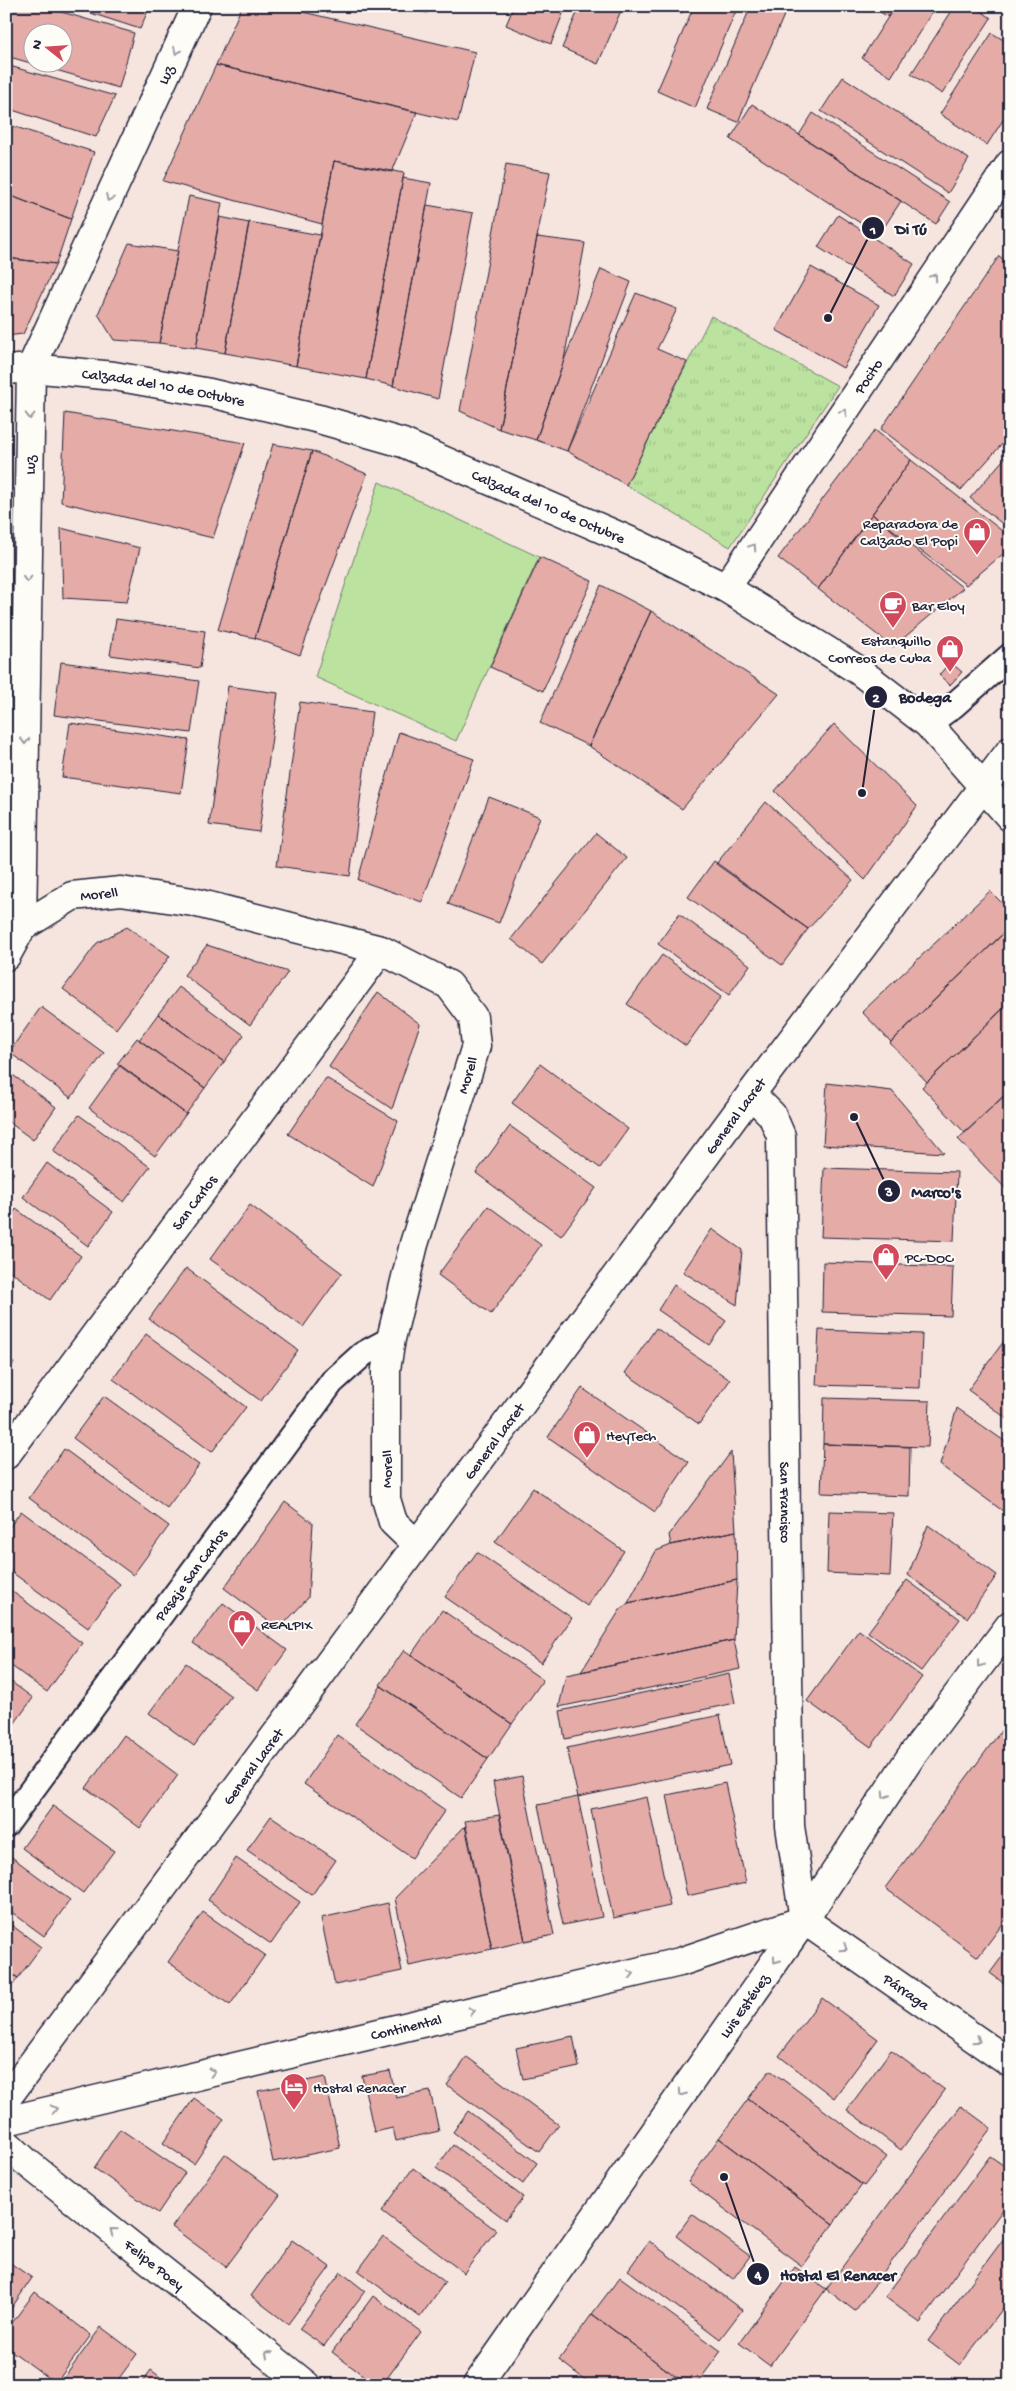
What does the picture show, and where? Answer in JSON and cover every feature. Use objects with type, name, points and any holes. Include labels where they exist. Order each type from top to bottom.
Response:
[{"type":"street","name":"Luz","points":[[6,956],[22,927],[18,369],[197,6]]},
{"type":"street","name":"Pocito","points":[[726,588],[1010,164]]},
{"type":"street","name":"Calzada del 10 de Octubre","points":[[18,369],[114,376],[210,393],[319,419],[402,443],[637,544],[726,588],[858,670],[928,724],[1010,817]]},
{"type":"street","name":"General Lacret","points":[[6,2099],[751,1094],[982,785],[1010,751]]},
{"type":"street","name":"Morell","points":[[22,927],[72,896],[121,891],[193,902],[381,950],[449,985],[472,1018],[476,1046],[414,1244],[391,1339],[386,1369],[386,1499],[393,1522],[416,1544]]},
{"type":"street","name":"San Carlos","points":[[6,1454],[381,950]]},
{"type":"street","name":"San Francisco","points":[[751,1094],[772,1115],[780,1136],[790,1826],[804,1920]]},
{"type":"street","name":"Luis Estévez","points":[[477,2385],[804,1920],[910,1758],[1010,1625]]},
{"type":"street","name":"Párraga","points":[[804,1920],[1010,2063]]},
{"type":"street","name":"Continental","points":[[6,2120],[680,1962],[804,1920]]},
{"type":"street","name":"Felipe Poey","points":[[6,2143],[306,2385]]},
{"type":"lane","points":[[928,724],[953,706],[1010,656]]},
{"type":"lane","name":"Pasaje San Carlos","points":[[6,1825],[332,1382],[363,1354],[391,1339]]},
{"type":"green space","points":[[711,316],[838,386],[730,547],[626,485]]},
{"type":"green space","points":[[379,482],[539,557],[456,741],[315,677]]},
{"type":"building","points":[[6,6],[41,6],[134,33],[119,88],[62,72],[72,72],[72,22],[22,22],[22,61],[6,56]]},
{"type":"building","points":[[69,6],[150,6],[140,29]]},
{"type":"building","points":[[242,6],[277,6],[475,52],[458,122],[216,65]]},
{"type":"building","points":[[398,6],[428,6],[427,13]]},
{"type":"building","points":[[514,6],[566,6],[551,44],[506,25]]},
{"type":"building","points":[[580,6],[623,6],[598,64],[562,48]]},
{"type":"building","points":[[667,6],[684,6],[682,13]]},
{"type":"building","points":[[694,6],[738,6],[695,108],[657,91]]},
{"type":"building","points":[[751,6],[788,6],[738,122],[707,109]]},
{"type":"building","points":[[871,6],[895,6],[888,17]]},
{"type":"building","points":[[895,6],[936,6],[891,77],[862,58]]},
{"type":"building","points":[[955,6],[974,6],[991,18],[942,94],[911,74]]},
{"type":"building","points":[[992,33],[1010,44],[1010,109],[987,145],[940,114]]},
{"type":"building","points":[[6,65],[22,70],[22,72],[31,72],[115,96],[96,137],[6,108]]},
{"type":"building","points":[[216,65],[417,112],[392,172],[334,161],[322,224],[163,181]]},
{"type":"building","points":[[843,77],[969,159],[948,193],[821,111]]},
{"type":"building","points":[[752,104],[901,201],[879,235],[730,139]]},
{"type":"building","points":[[813,113],[950,202],[936,224],[799,135]]},
{"type":"building","points":[[6,124],[94,152],[71,219],[6,194]]},
{"type":"building","points":[[334,161],[404,173],[366,379],[296,366]]},
{"type":"building","points":[[506,164],[550,172],[499,429],[460,411]]},
{"type":"building","points":[[403,178],[431,183],[393,386],[366,379]]},
{"type":"building","points":[[6,194],[71,219],[56,264],[6,258]]},
{"type":"building","points":[[189,196],[222,203],[196,348],[159,343]]},
{"type":"building","points":[[427,205],[473,213],[438,399],[393,386]]},
{"type":"building","points":[[838,215],[914,264],[894,296],[818,247]]},
{"type":"building","points":[[220,217],[249,223],[225,353],[196,348]]},
{"type":"building","points":[[249,222],[320,235],[296,366],[225,353]]},
{"type":"building","points":[[1010,232],[1010,245],[1004,241]]},
{"type":"building","points":[[537,237],[585,243],[564,360],[536,440],[499,429]]},
{"type":"building","points":[[129,243],[178,251],[159,343],[114,340],[98,314]]},
{"type":"building","points":[[999,256],[1010,264],[1010,435],[961,490],[881,429]]},
{"type":"building","points":[[6,258],[56,264],[23,334],[6,336]]},
{"type":"building","points":[[811,267],[879,305],[843,368],[776,330]]},
{"type":"building","points":[[601,269],[631,282],[567,451],[536,440],[564,360]]},
{"type":"building","points":[[636,293],[677,309],[657,349],[687,362],[626,485],[567,451]]},
{"type":"building","points":[[65,413],[245,443],[213,538],[61,502]]},
{"type":"building","points":[[875,430],[911,460],[818,589],[778,558]]},
{"type":"building","points":[[273,444],[312,451],[255,638],[218,630]]},
{"type":"building","points":[[312,451],[367,474],[300,655],[255,638]]},
{"type":"building","points":[[1010,452],[1010,530],[970,498]]},
{"type":"building","points":[[911,460],[1010,537],[1010,548],[966,585],[872,514]]},
{"type":"building","points":[[872,514],[963,588],[893,647],[818,589]]},
{"type":"building","points":[[61,528],[140,548],[127,602],[63,598]]},
{"type":"building","points":[[540,557],[592,581],[543,691],[490,667]]},
{"type":"building","points":[[601,585],[651,611],[589,746],[540,723]]},
{"type":"building","points":[[651,611],[779,694],[682,809],[589,746]]},
{"type":"building","points":[[116,619],[205,631],[200,668],[110,655]]},
{"type":"building","points":[[61,662],[199,681],[191,733],[54,715]]},
{"type":"building","name":"Estanquillo Correos de Cuba","points":[[950,662],[962,672],[950,685],[939,675]]},
{"type":"building","points":[[228,686],[278,693],[259,832],[209,825]]},
{"type":"building","points":[[300,702],[372,712],[350,876],[277,866]]},
{"type":"building","points":[[70,723],[189,740],[181,793],[62,777]]},
{"type":"building","points":[[834,724],[917,806],[865,880],[775,791]]},
{"type":"building","points":[[399,732],[474,759],[422,902],[358,880]]},
{"type":"building","points":[[489,797],[540,817],[499,923],[448,904]]},
{"type":"building","points":[[766,802],[853,880],[808,929],[716,864]]},
{"type":"building","points":[[596,833],[627,858],[542,964],[511,939]]},
{"type":"building","points":[[714,861],[808,929],[782,965],[688,897]]},
{"type":"building","points":[[990,891],[1010,911],[1010,927],[891,1042],[862,1012]]},
{"type":"building","points":[[679,914],[750,965],[729,995],[658,944]]},
{"type":"building","points":[[127,927],[170,956],[116,1029],[63,989],[97,943]]},
{"type":"building","points":[[1010,927],[1010,1002],[927,1082],[890,1043]]},
{"type":"building","points":[[207,945],[288,972],[250,1025],[184,975]]},
{"type":"building","points":[[662,955],[721,997],[686,1046],[627,1004]]},
{"type":"building","points":[[179,987],[244,1035],[224,1062],[158,1014]]},
{"type":"building","points":[[378,992],[420,1024],[392,1109],[329,1067]]},
{"type":"building","points":[[1010,1002],[1010,1090],[965,1133],[922,1087]]},
{"type":"building","points":[[41,1007],[104,1053],[71,1098],[9,1052]]},
{"type":"building","points":[[158,1014],[224,1062],[205,1088],[139,1040]]},
{"type":"building","points":[[137,1038],[205,1088],[186,1114],[117,1064]]},
{"type":"building","points":[[540,1064],[628,1129],[600,1168],[512,1103]]},
{"type":"building","points":[[120,1065],[186,1114],[155,1156],[89,1108]]},
{"type":"building","points":[[6,1070],[56,1107],[33,1140],[6,1120]]},
{"type":"building","points":[[326,1078],[398,1121],[373,1187],[288,1134]]},
{"type":"building","points":[[827,1083],[892,1091],[944,1153],[823,1145]]},
{"type":"building","points":[[1010,1090],[1010,1193],[958,1139]]},
{"type":"building","points":[[79,1115],[150,1167],[124,1202],[53,1151]]},
{"type":"building","points":[[510,1126],[596,1188],[561,1236],[476,1173]]},
{"type":"building","points":[[47,1163],[113,1212],[88,1246],[23,1197]]},
{"type":"building","points":[[6,1167],[14,1173],[6,1183]]},
{"type":"building","points":[[824,1168],[957,1172],[954,1241],[821,1237]]},
{"type":"building","points":[[250,1205],[342,1273],[303,1327],[210,1259]]},
{"type":"building","points":[[488,1206],[541,1245],[491,1314],[438,1275]]},
{"type":"building","points":[[16,1209],[81,1256],[50,1300],[6,1268],[6,1222]]},
{"type":"building","points":[[712,1229],[742,1250],[737,1305],[683,1272]]},
{"type":"building","points":[[823,1262],[953,1267],[951,1316],[822,1312]]},
{"type":"building","points":[[186,1268],[298,1350],[261,1401],[149,1319]]},
{"type":"building","points":[[674,1285],[726,1321],[709,1345],[658,1310]]},
{"type":"building","points":[[656,1328],[730,1380],[699,1424],[625,1373]]},
{"type":"building","points":[[819,1330],[922,1334],[920,1388],[816,1385]]},
{"type":"building","points":[[146,1334],[246,1407],[212,1452],[113,1379]]},
{"type":"building","points":[[1004,1341],[1010,1345],[1010,1421],[968,1390]]},
{"type":"building","points":[[6,1358],[14,1363],[6,1373]]},
{"type":"building","points":[[582,1388],[689,1462],[655,1512],[548,1437]]},
{"type":"building","points":[[104,1396],[199,1465],[167,1508],[73,1438]]},
{"type":"building","points":[[824,1398],[930,1401],[928,1447],[823,1444]]},
{"type":"building","points":[[957,1408],[1010,1445],[1010,1510],[1007,1514],[940,1465]]},
{"type":"building","points":[[823,1444],[910,1447],[909,1496],[821,1493]]},
{"type":"building","points":[[64,1449],[169,1526],[133,1575],[29,1498]]},
{"type":"building","points":[[731,1452],[736,1531],[671,1545],[669,1535]]},
{"type":"building","points":[[533,1488],[624,1551],[587,1606],[495,1542]]},
{"type":"building","points":[[285,1502],[313,1523],[308,1598],[279,1629],[224,1588]]},
{"type":"building","points":[[21,1511],[120,1584],[88,1628],[6,1568],[6,1532]]},
{"type":"building","points":[[829,1511],[893,1513],[890,1576],[827,1573]]},
{"type":"building","points":[[928,1525],[997,1575],[967,1618],[908,1575]]},
{"type":"building","points":[[736,1531],[737,1580],[628,1603],[656,1551],[671,1545]]},
{"type":"building","points":[[477,1552],[572,1618],[541,1663],[445,1597]]},
{"type":"building","points":[[737,1580],[734,1640],[581,1672],[620,1610],[628,1603]]},
{"type":"building","points":[[907,1580],[960,1619],[921,1671],[868,1632]]},
{"type":"building","points":[[6,1587],[82,1643],[47,1692],[6,1662]]},
{"type":"building","points":[[223,1603],[287,1650],[258,1690],[193,1643]]},
{"type":"building","points":[[442,1610],[543,1680],[512,1724],[411,1655]]},
{"type":"building","points":[[859,1630],[922,1677],[871,1747],[807,1701]]},
{"type":"building","points":[[734,1640],[740,1669],[559,1707],[566,1675]]},
{"type":"building","points":[[404,1650],[512,1724],[488,1759],[380,1685]]},
{"type":"building","points":[[186,1663],[231,1696],[194,1746],[149,1713]]},
{"type":"building","points":[[729,1674],[735,1703],[565,1739],[560,1711]]},
{"type":"building","points":[[6,1678],[33,1698],[6,1735]]},
{"type":"building","points":[[381,1686],[488,1759],[461,1798],[355,1724]]},
{"type":"building","points":[[720,1715],[730,1765],[578,1797],[567,1748]]},
{"type":"building","points":[[1006,1724],[1010,1727],[1010,1914],[978,1957],[885,1888]]},
{"type":"building","points":[[124,1735],[178,1775],[140,1828],[86,1788]]},
{"type":"building","points":[[337,1735],[445,1810],[412,1858],[304,1784]]},
{"type":"building","points":[[522,1776],[554,1935],[525,1941],[493,1782]]},
{"type":"building","points":[[725,1783],[746,1883],[687,1896],[667,1795]]},
{"type":"building","points":[[578,1797],[602,1917],[563,1925],[538,1805]]},
{"type":"building","points":[[647,1797],[670,1906],[613,1918],[591,1809]]},
{"type":"building","points":[[53,1806],[114,1851],[83,1893],[22,1848]]},
{"type":"building","points":[[499,1815],[525,1941],[492,1949],[465,1821]]},
{"type":"building","points":[[271,1816],[336,1860],[312,1895],[247,1850]]},
{"type":"building","points":[[465,1826],[492,1949],[409,1966],[395,1898]]},
{"type":"building","points":[[9,1855],[70,1900],[44,1936],[6,1908],[6,1858]]},
{"type":"building","points":[[236,1858],[300,1902],[271,1944],[208,1900]]},
{"type":"building","points":[[388,1903],[402,1971],[335,1985],[321,1918]]},
{"type":"building","points":[[203,1912],[265,1955],[230,2005],[168,1962]]},
{"type":"building","points":[[6,1921],[41,1947],[18,1978],[6,1970]]},
{"type":"building","points":[[1010,1946],[1010,1988],[990,1973]]},
{"type":"building","points":[[6,1970],[18,1978],[6,1994]]},
{"type":"building","points":[[822,1998],[878,2039],[834,2098],[779,2056]]},
{"type":"building","points":[[573,2036],[579,2067],[523,2079],[516,2048]]},
{"type":"building","points":[[891,2050],[945,2090],[901,2150],[847,2110]]},
{"type":"building","points":[[467,2057],[559,2125],[539,2152],[447,2085]]},
{"type":"building","points":[[770,2070],[887,2157],[864,2186],[748,2099]]},
{"type":"building","points":[[390,2071],[396,2098],[430,2091],[439,2131],[396,2141],[393,2128],[374,2132],[362,2076]]},
{"type":"building","points":[[325,2077],[340,2148],[273,2162],[258,2091]]},
{"type":"building","points":[[194,2098],[224,2119],[194,2164],[163,2143]]},
{"type":"building","points":[[748,2099],[862,2185],[833,2224],[719,2138]]},
{"type":"building","points":[[961,2106],[991,2128],[855,2311],[826,2289]]},
{"type":"building","points":[[468,2111],[537,2163],[523,2184],[453,2132]]},
{"type":"building","points":[[120,2129],[185,2173],[158,2213],[94,2168]]},
{"type":"building","points":[[719,2138],[833,2224],[802,2266],[688,2182]]},
{"type":"building","points":[[453,2145],[523,2197],[506,2220],[436,2168]]},
{"type":"building","points":[[225,2154],[280,2195],[226,2267],[172,2227]]},
{"type":"building","points":[[990,2156],[1010,2170],[1010,2200],[920,2323],[885,2297]]},
{"type":"building","points":[[413,2168],[496,2230],[464,2273],[382,2211]]},
{"type":"building","points":[[692,2214],[750,2256],[733,2279],[676,2236]]},
{"type":"building","points":[[1010,2230],[1010,2299],[960,2365],[928,2341]]},
{"type":"building","points":[[383,2236],[445,2282],[420,2317],[358,2271]]},
{"type":"building","points":[[292,2240],[330,2267],[288,2324],[251,2296]]},
{"type":"building","points":[[649,2241],[742,2310],[720,2339],[628,2270]]},
{"type":"building","points":[[6,2260],[32,2278],[6,2316]]},
{"type":"building","points":[[795,2267],[826,2289],[770,2366],[739,2343]]},
{"type":"building","points":[[341,2272],[365,2291],[324,2346],[299,2329]]},
{"type":"building","points":[[620,2277],[721,2351],[696,2385],[687,2385],[592,2314]]},
{"type":"building","points":[[35,2292],[91,2335],[56,2383],[6,2347],[6,2331]]},
{"type":"building","points":[[373,2296],[421,2332],[382,2385],[376,2385],[332,2352]]},
{"type":"building","points":[[592,2314],[687,2385],[592,2385],[559,2360]]},
{"type":"building","points":[[101,2327],[137,2354],[114,2385],[59,2385]]},
{"type":"building","points":[[151,2370],[171,2385],[140,2385]]},
{"type":"place","name":"Di Tú","points":[[828,318]]},
{"type":"place","name":"Reparadora de Calzado El Popi","points":[[977,556]]},
{"type":"place","name":"Bar Eloy","points":[[893,629]]},
{"type":"place","name":"Estanquillo Correos de Cuba","points":[[950,673]]},
{"type":"place","name":"Bodega","points":[[862,793]]},
{"type":"place","name":"Marco's","points":[[854,1117]]},
{"type":"place","name":"PC-DOC","points":[[886,1281]]},
{"type":"place","name":"HeyTech","points":[[587,1459]]},
{"type":"place","name":"REALPIX","points":[[242,1648]]},
{"type":"place","name":"Hostal Renacer","points":[[294,2111]]},
{"type":"place","name":"Hostal El Renacer","points":[[724,2177]]}]
